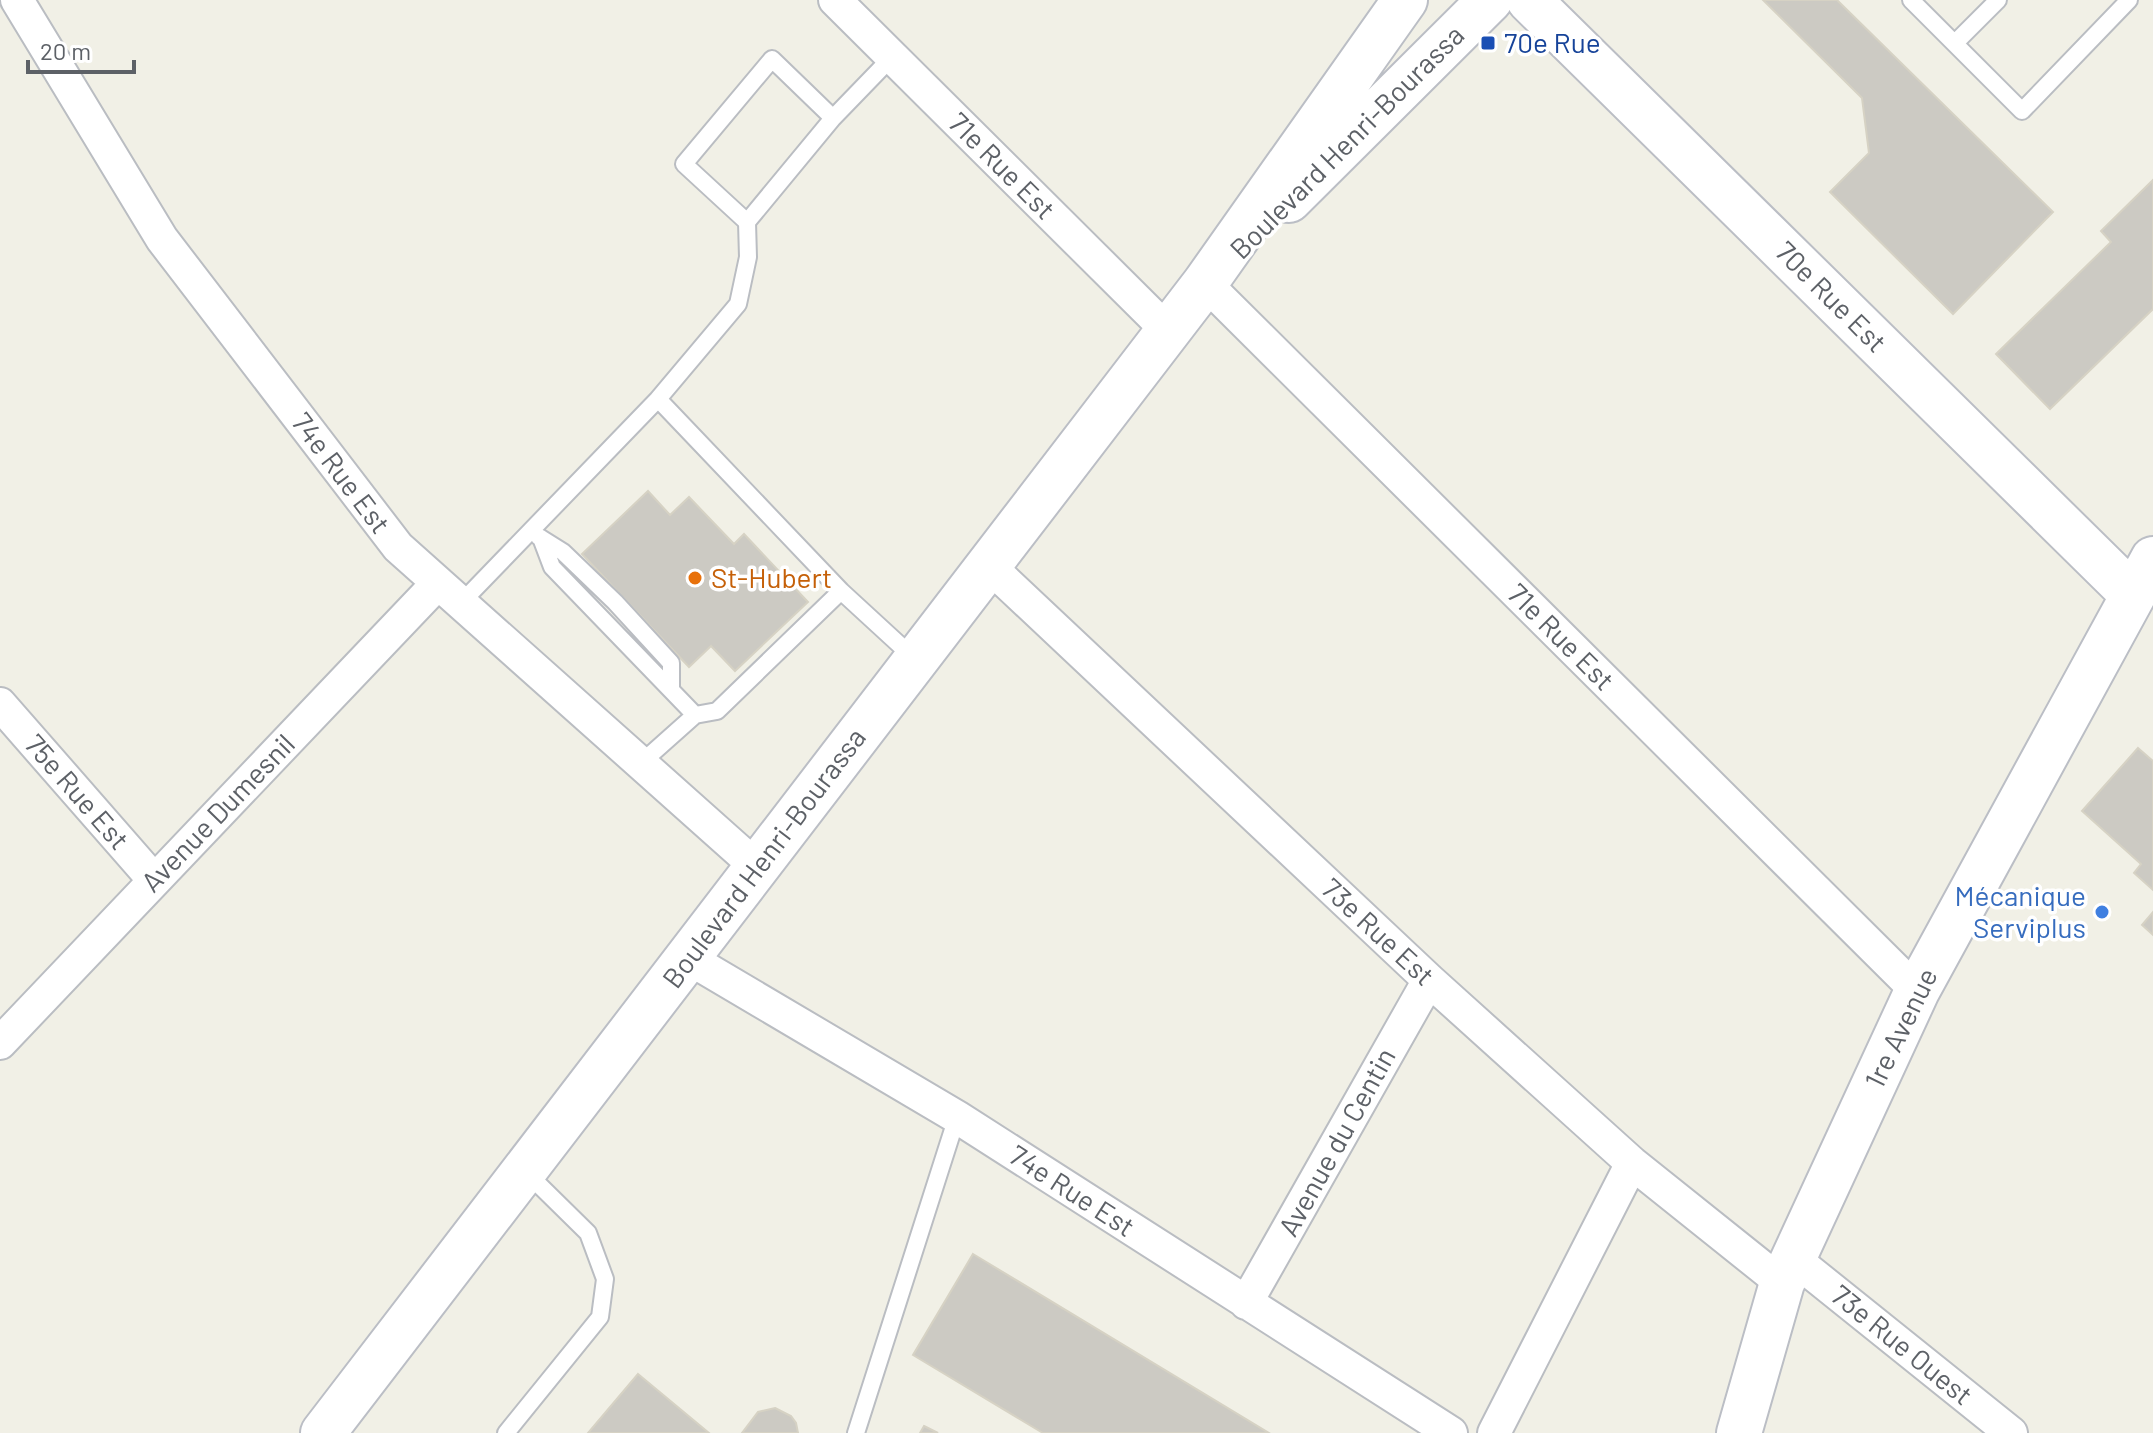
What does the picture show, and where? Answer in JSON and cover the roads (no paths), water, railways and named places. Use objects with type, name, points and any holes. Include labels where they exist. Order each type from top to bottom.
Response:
[{"type":"main road","name":"Boulevard Henri-Bourassa","points":[[323,1433],[1169,332],[1405,0]]},
{"type":"main road","name":"Boulevard Henri-Bourassa","points":[[1205,283],[1490,0]]},
{"type":"main road","name":"70e Rue Est","points":[[1529,0],[2146,589]]},
{"type":"main road","name":"1re Avenue","points":[[1739,1433],[1788,1270],[1917,991],[2146,589]]},
{"type":"street","name":"74e Rue Est","points":[[17,0],[162,239],[398,547],[757,867]]},
{"type":"street","name":"71e Rue Est","points":[[835,0],[1169,332]]},
{"type":"street","name":"71e Rue Est","points":[[1205,283],[1917,991]]},
{"type":"street","name":"73e Rue Est","points":[[989,566],[1429,980],[1632,1163],[1788,1270]]},
{"type":"street","name":"Avenue Dumesnil","points":[[0,1043],[154,880],[449,594]]},
{"type":"street","name":"75e Rue Est","points":[[0,704],[154,880]]},
{"type":"street","name":"74e Rue Est","points":[[688,958],[957,1117],[1451,1433]]},
{"type":"street","name":"Avenue du Centin","points":[[1246,1303],[1429,980]]},
{"type":"street","points":[[1494,1433],[1632,1163]]},
{"type":"street","name":"73e Rue Ouest","points":[[1788,1270],[2011,1433]]},
{"type":"lane","points":[[1911,0],[2022,111],[2129,0]]},
{"type":"lane","points":[[1955,43],[1998,0]]},
{"type":"lane","points":[[449,594],[536,534],[658,399],[738,304],[748,257],[747,222],[833,118],[892,57]]},
{"type":"lane","points":[[747,222],[684,164],[772,59],[833,118]]},
{"type":"lane","points":[[658,399],[841,591],[916,660]]},
{"type":"lane","points":[[536,534],[563,552],[605,592],[671,663],[671,690],[695,715]]},
{"type":"lane","points":[[640,764],[695,715],[717,711],[841,591]]},
{"type":"lane","points":[[856,1433],[957,1117]]},
{"type":"lane","points":[[506,1433],[600,1317],[605,1279],[588,1233],[524,1171]]},
{"type":"place","name":"70e Rue","points":[[1488,43]]},
{"type":"place","name":"St-Hubert","points":[[695,578]]},
{"type":"place","name":"Mécanique Serviplus","points":[[2102,912]]}]
